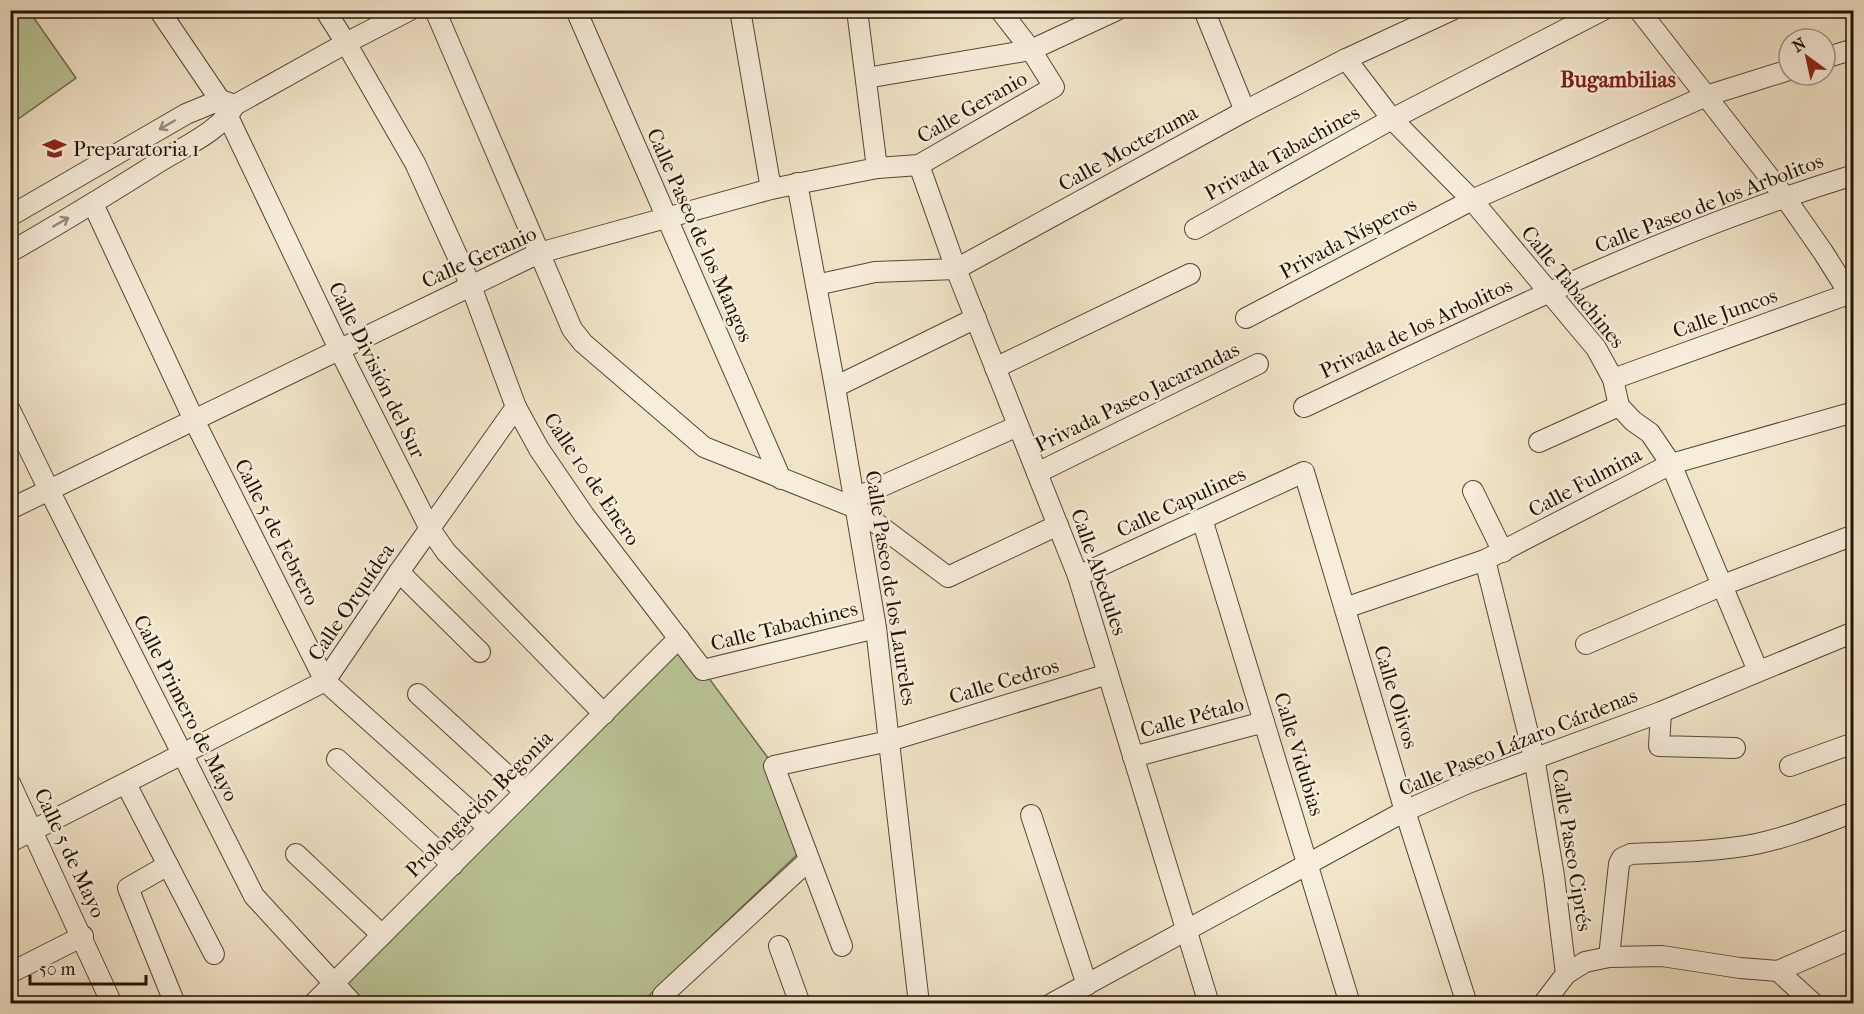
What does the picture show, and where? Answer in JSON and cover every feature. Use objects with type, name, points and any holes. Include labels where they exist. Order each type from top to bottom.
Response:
[{"type":"street","name":"Calle División del Sur","points":[[159,10],[228,107],[339,349],[430,529],[446,552],[603,714]]},
{"type":"street","name":"Calle 10 de Enero","points":[[325,10],[415,163],[471,286],[516,407],[539,449],[584,515],[703,670]]},
{"type":"street","points":[[10,225],[16,249],[93,204],[228,107],[410,10]]},
{"type":"street","points":[[435,10],[572,330],[583,343],[704,447],[781,478],[855,503],[948,577],[1058,525]]},
{"type":"street","name":"Calle Paseo de los Mangos","points":[[576,10],[781,478]]},
{"type":"street","points":[[740,10],[771,189]]},
{"type":"street","points":[[856,10],[877,168]]},
{"type":"street","points":[[1000,10],[1031,50]]},
{"type":"street","points":[[866,78],[1031,50],[1090,16],[1117,10]]},
{"type":"street","points":[[1204,10],[1245,111]]},
{"type":"street","name":"Calle Moctezuma","points":[[816,285],[875,272],[956,269],[1245,111],[1346,59],[1452,10]]},
{"type":"street","name":"Privada Tabachines","points":[[1195,229],[1392,119],[1603,10]]},
{"type":"street","points":[[1639,10],[1784,196],[1852,296]]},
{"type":"street","points":[[1837,54],[1854,49]]},
{"type":"street","name":"Calle Geranio","points":[[10,509],[539,253],[771,189],[877,168],[919,165],[1054,87],[1031,50]]},
{"type":"street","name":"Calle Tabachines","points":[[1346,59],[1392,119],[1472,200],[1596,348],[1612,379],[1619,406]]},
{"type":"street","name":"Privada Nísperos","points":[[1246,318],[1472,200],[1707,96],[1777,74]]},
{"type":"street","points":[[10,216],[186,114],[228,107]]},
{"type":"street","name":"Calle Abedules","points":[[919,165],[956,269],[1078,576],[1209,1004]]},
{"type":"street","name":"Calle Paseo de los Arbolitos","points":[[1548,291],[1784,196],[1854,175]]},
{"type":"street","name":"Calle Paseo de los Laureles","points":[[797,183],[876,628],[919,1004]]},
{"type":"street","name":"Calle 5 de Febrero","points":[[93,204],[194,420],[325,681],[489,828]]},
{"type":"street","points":[[995,368],[1190,274]]},
{"type":"street","name":"Privada de los Arbolitos","points":[[1305,407],[1548,291]]},
{"type":"street","name":"Calle Juncos","points":[[1612,379],[1852,296]]},
{"type":"street","points":[[835,387],[976,318]]},
{"type":"street","name":"Privada Paseo Jacarandas","points":[[1037,473],[1258,364]]},
{"type":"street","points":[[1539,442],[1619,406],[1633,421],[1650,433],[1671,464],[1758,671]]},
{"type":"street","name":"Calle Orquídea","points":[[10,842],[325,681],[516,407]]},
{"type":"street","name":"Calle Primero de Mayo","points":[[10,410],[254,896],[354,1004]]},
{"type":"street","name":"Calle Fulmina","points":[[1344,608],[1485,560],[1671,464],[1854,412]]},
{"type":"street","points":[[855,503],[1018,426]]},
{"type":"street","name":"Calle Capulines","points":[[1078,576],[1304,472]]},
{"type":"street","name":"Calle Olivos","points":[[1304,472],[1405,811],[1467,1004]]},
{"type":"street","points":[[1473,491],[1503,552]]},
{"type":"street","name":"Calle Vidubias","points":[[1202,519],[1350,1004]]},
{"type":"street","points":[[1586,644],[1723,585],[1854,535]]},
{"type":"street","name":"Calle Paseo Ciprés","points":[[1485,560],[1534,757],[1554,876],[1566,974]]},
{"type":"street","points":[[399,572],[480,652]]},
{"type":"street","name":"Calle Tabachines","points":[[703,670],[876,628]]},
{"type":"street","name":"Calle Paseo Lázaro Cárdenas","points":[[1051,1004],[1405,811],[1534,757],[1661,712],[1854,632]]},
{"type":"street","name":"Prolongación Begonia","points":[[313,1004],[679,638]]},
{"type":"street","name":"Calle Cedros","points":[[809,860],[774,766],[889,741],[1108,674]]},
{"type":"street","points":[[418,694],[525,792]]},
{"type":"street","points":[[1661,712],[1659,746],[1735,748]]},
{"type":"street","name":"Calle Pétalo","points":[[1133,757],[1264,722]]},
{"type":"street","points":[[1790,766],[1854,743]]},
{"type":"street","points":[[337,759],[453,865]]},
{"type":"street","name":"Calle 5 de Mayo","points":[[10,783],[83,936],[10,973]]},
{"type":"street","points":[[126,784],[214,954]]},
{"type":"street","points":[[1609,957],[1619,864],[1622,858],[1630,854],[1717,850],[1757,844],[1798,833],[1854,812]]},
{"type":"street","points":[[1031,815],[1087,985]]},
{"type":"street","points":[[296,854],[382,935]]},
{"type":"street","points":[[666,999],[809,860],[842,946]]},
{"type":"street","points":[[168,865],[128,888],[175,1004]]},
{"type":"street","points":[[83,936],[112,1004]]},
{"type":"street","points":[[1543,1004],[1566,974],[1585,962],[1609,957],[1662,956],[1740,968],[1778,971],[1854,938]]},
{"type":"street","points":[[779,946],[800,1004]]},
{"type":"street","points":[[1778,971],[1814,1004]]},
{"type":"green space","points":[[11,10],[29,11],[76,78],[11,124]]},
{"type":"green space","points":[[679,638],[774,766],[804,848],[641,1003],[353,1003],[335,983]]},
{"type":"place","name":"Preparatoria 1","points":[[55,149]]},
{"type":"district","name":"Bugambilias","points":[[1618,80]]}]
